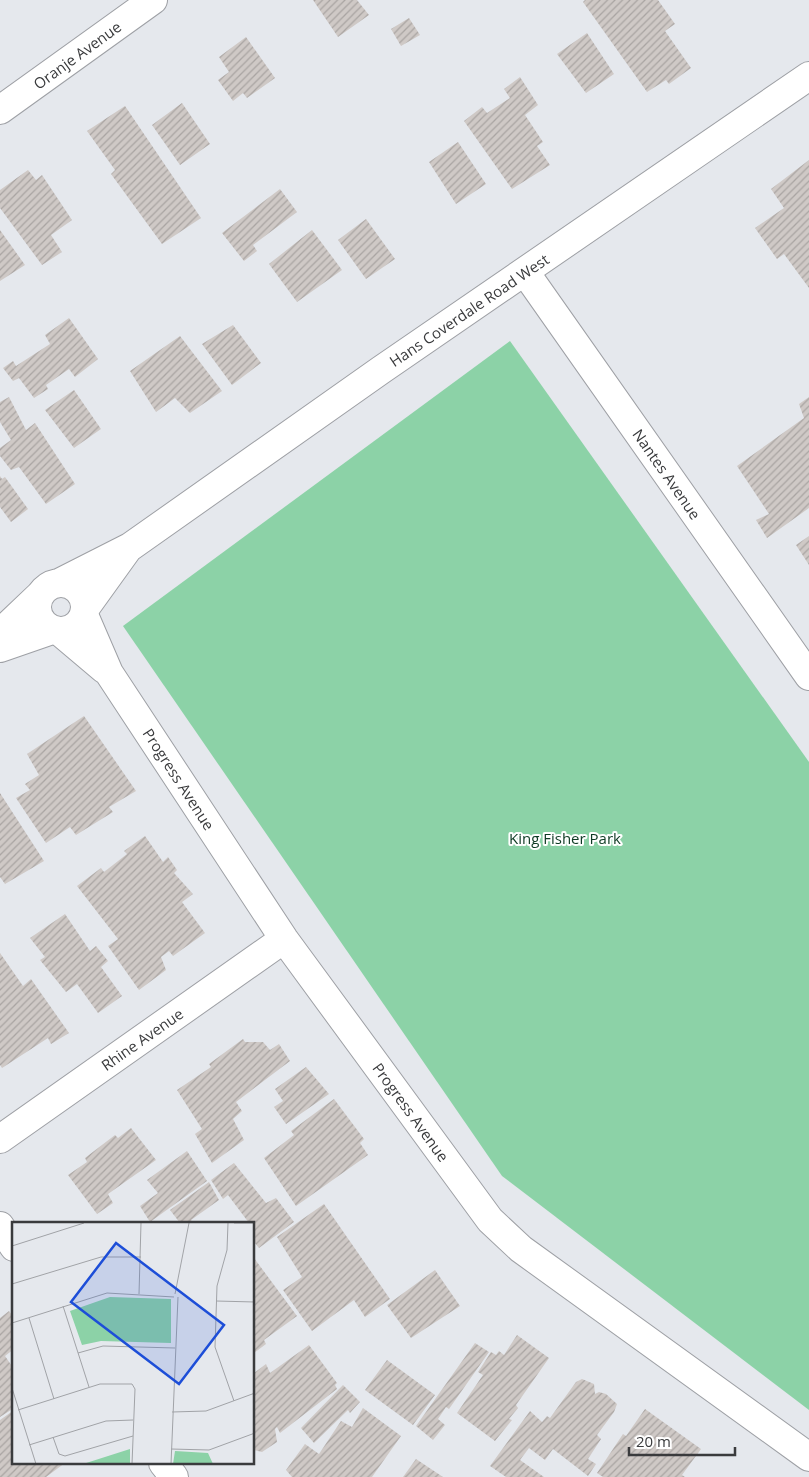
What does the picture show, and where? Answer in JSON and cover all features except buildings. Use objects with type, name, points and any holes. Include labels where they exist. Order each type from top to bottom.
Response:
[{"type":"street","name":"Oranje Avenue","points":[[0,110],[153,0]]},
{"type":"street","name":"Hans Coverdale Road West","points":[[0,633],[50,589],[130,547],[809,76]]},
{"type":"street","name":"Nantes Avenue","points":[[525,272],[809,676]]},
{"type":"street","name":"Hans Coverdale Road West","points":[[85,611],[130,547]]},
{"type":"street","points":[[0,648],[56,630],[75,628],[85,611],[84,599],[75,586],[50,589],[37,611],[44,625],[56,630]]},
{"type":"street","name":"Progress Avenue","points":[[85,611],[109,673],[284,939],[490,1220],[521,1249],[809,1457]]},
{"type":"street","name":"Progress Avenue","points":[[56,630],[109,673]]},
{"type":"street","name":"Rhine Avenue","points":[[0,1139],[284,939]]},
{"type":"street","points":[[0,1226],[12,1244]]},
{"type":"street","points":[[164,1464],[174,1477]]},
{"type":"green space","name":"King Fisher Park","points":[[510,341],[809,762],[809,1410],[502,1176],[123,626]]}]
